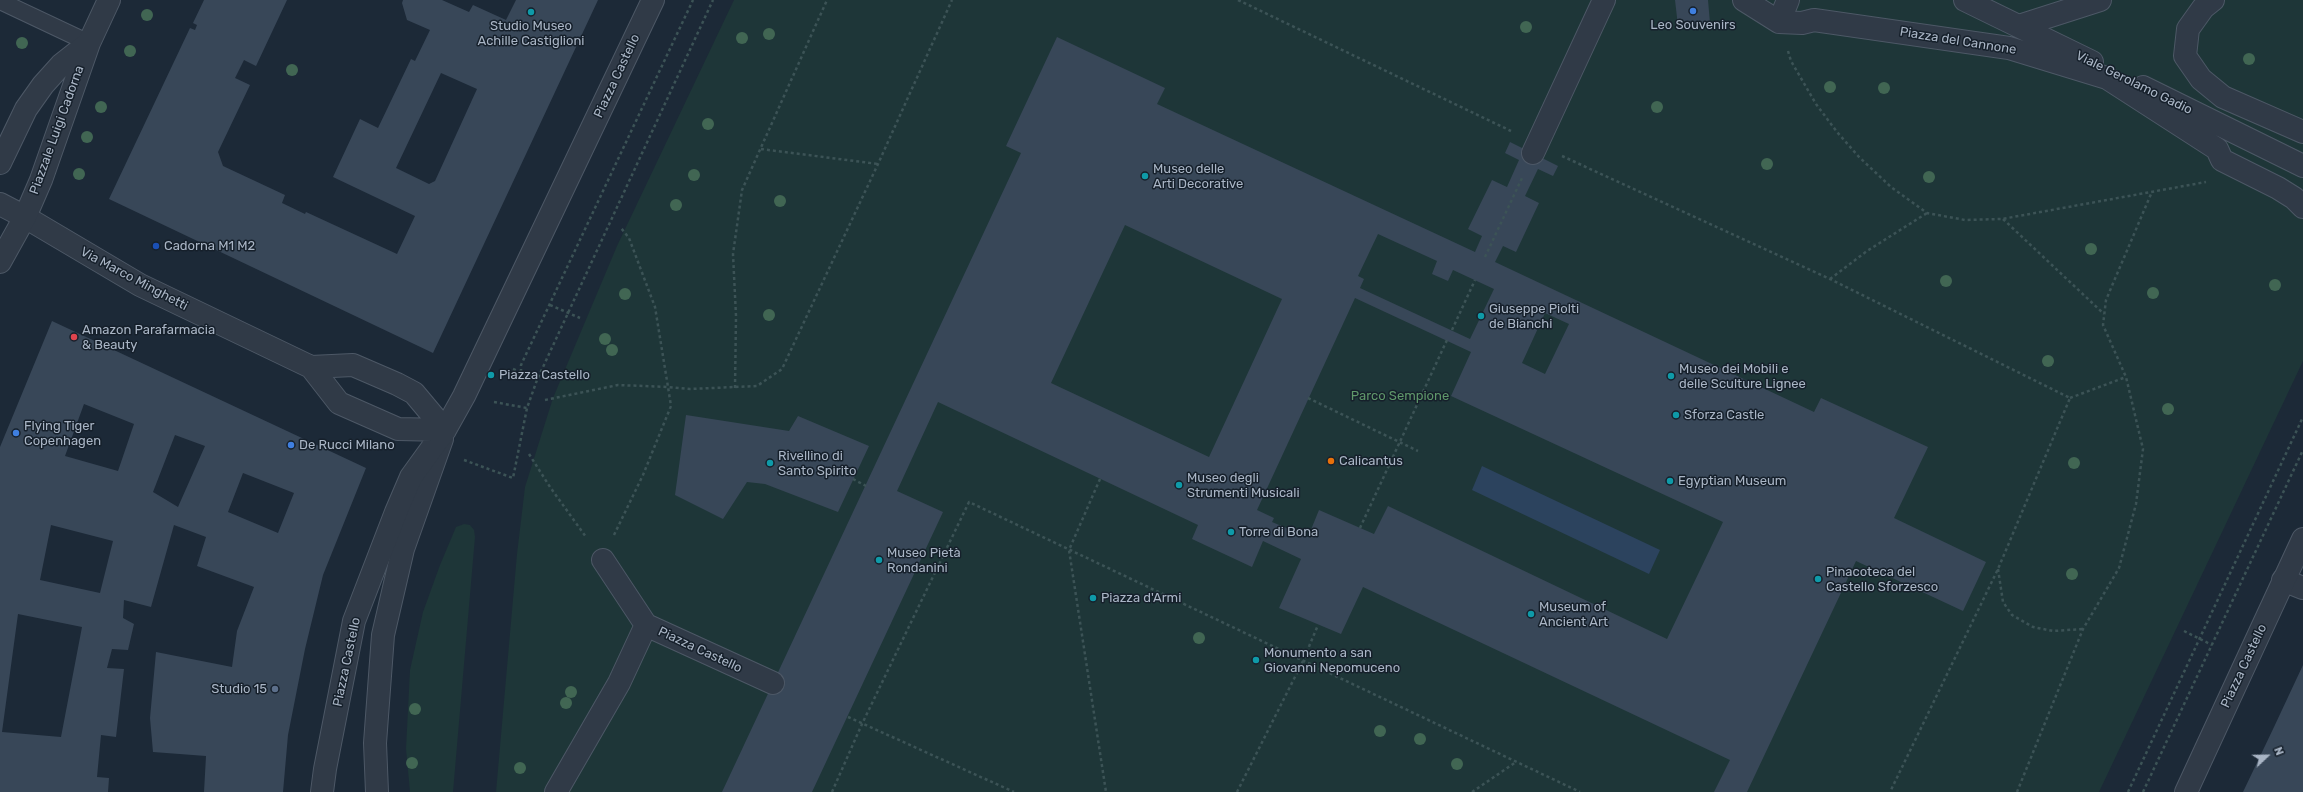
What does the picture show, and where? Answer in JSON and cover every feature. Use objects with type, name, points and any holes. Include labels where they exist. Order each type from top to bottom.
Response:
[{"type":"street","name":"Piazzale Luigi Cadorna","points":[[0,262],[25,217],[41,180],[88,43],[109,0]]},
{"type":"street","name":"Piazza Castello","points":[[322,792],[325,769],[354,621],[411,477],[442,440],[484,356],[653,0]]},
{"type":"street","points":[[1533,153],[1604,0]]},
{"type":"street","name":"Piazza del Cannone","points":[[1744,0],[1779,22],[1802,23],[1814,20],[2009,48],[2107,78],[2217,149],[2222,160],[2294,198],[2303,207]]},
{"type":"street","points":[[1779,22],[1788,0]]},
{"type":"street","name":"Viale Gerolamo Gadio","points":[[1965,0],[2303,166]]},
{"type":"street","points":[[2019,26],[2100,0]]},
{"type":"street","points":[[2213,0],[2203,8],[2188,29],[2185,56],[2189,62],[2201,79],[2223,98],[2303,132]]},
{"type":"street","name":"Piazzale Luigi Cadorna","points":[[0,163],[26,109],[43,85],[61,65],[88,43]]},
{"type":"street","points":[[0,204],[25,217]]},
{"type":"street","name":"Via Marco Minghetti","points":[[25,217],[140,285],[311,367],[339,403],[398,429],[442,440]]},
{"type":"street","name":"Via Marco Minghetti","points":[[311,367],[353,365],[414,392],[442,440]]},
{"type":"street","points":[[377,792],[375,743],[383,635],[403,549],[442,440]]},
{"type":"street","name":"Piazza Castello","points":[[2186,792],[2293,584],[2303,539]]},
{"type":"street","points":[[603,560],[646,625]]},
{"type":"street","name":"Piazza Castello","points":[[556,792],[619,683],[646,625],[773,683]]},
{"type":"lane","points":[[0,0],[88,43]]},
{"type":"path","points":[[521,372],[521,365],[693,0]]},
{"type":"path","points":[[442,440],[513,478],[527,408],[568,313],[713,0]]},
{"type":"path","points":[[735,388],[736,316],[733,254],[742,190],[827,0]]},
{"type":"path","points":[[545,400],[618,385],[735,388],[757,386],[782,369],[878,164],[952,0]]},
{"type":"path","points":[[1779,22],[1791,61],[1816,104],[1837,132],[1859,157],[1891,187],[1927,213],[1965,220],[2002,219],[2151,194],[2248,174]]},
{"type":"path","points":[[760,149],[878,164]]},
{"type":"path","points":[[1485,257],[1533,153]]},
{"type":"path","points":[[2017,792],[2083,628],[2119,568],[2136,504],[2143,449],[2126,377],[2103,325],[2106,300],[2151,194]]},
{"type":"path","points":[[1927,213],[1867,251],[1830,279],[2070,398]]},
{"type":"path","points":[[2002,219],[2104,314]]},
{"type":"path","points":[[529,454],[550,487],[603,560],[643,475],[671,406],[655,307],[629,238],[621,228]]},
{"type":"path","points":[[1452,330],[1475,280]]},
{"type":"path","points":[[550,305],[580,318]]},
{"type":"path","points":[[1360,528],[1447,340]]},
{"type":"path","points":[[512,368],[532,377]]},
{"type":"path","points":[[1890,792],[1998,569],[2070,398],[2126,377]]},
{"type":"path","points":[[1308,398],[1418,451]]},
{"type":"path","points":[[2128,792],[2303,417]]},
{"type":"path","points":[[2143,792],[2303,450]]},
{"type":"path","points":[[853,479],[866,486]]},
{"type":"path","points":[[1100,479],[1069,550],[1106,792]]},
{"type":"path","points":[[832,792],[862,724],[969,502],[1580,792]]},
{"type":"path","points":[[1998,569],[2003,602],[2012,615],[2033,627],[2046,630],[2083,628]]},
{"type":"path","points":[[1237,792],[1303,661],[1318,625]]},
{"type":"path","points":[[2184,631],[2212,645]]},
{"type":"path","points":[[848,717],[1014,792]]},
{"type":"path","points":[[1472,792],[1516,762]]},
{"type":"green space","name":"Parco Sempione","points":[[734,0],[2303,0],[2303,361],[2099,792],[496,792],[517,554],[525,487],[553,398],[617,246]]},
{"type":"green space","points":[[464,524],[470,525],[474,530],[475,537],[453,792],[410,792],[406,749],[410,670],[423,612],[440,565],[456,527]]},
{"type":"water","points":[[1482,466],[1660,550],[1649,574],[1472,490]]},
{"type":"building","points":[[204,0],[287,0],[256,66],[244,60],[235,78],[250,85],[218,152],[223,166],[285,195],[282,203],[305,214],[306,212],[397,254],[415,216],[333,177],[360,119],[378,128],[411,59],[415,61],[430,30],[407,20],[402,3],[403,0],[442,0],[469,12],[473,5],[506,20],[516,0],[598,0],[433,353],[109,199],[190,28],[195,30],[197,25],[193,23]],"holes":[[[441,73],[477,89],[435,181],[429,184],[396,168]]]},
{"type":"building","name":"Leo Souvenirs","points":[[1675,0],[1708,0],[1710,23],[1678,26]]},
{"type":"building","name":"Sforza Castle","points":[[1057,37],[1165,88],[1157,104],[1475,252],[1482,236],[1468,229],[1492,180],[1507,187],[1519,160],[1505,153],[1510,142],[1558,166],[1553,176],[1538,169],[1525,196],[1539,203],[1516,252],[1503,246],[1495,262],[1814,412],[1821,398],[1928,447],[1894,518],[1986,562],[1963,611],[1856,561],[1747,792],[1714,792],[1730,760],[1363,587],[1341,634],[1279,608],[1301,559],[1263,541],[1252,567],[1192,539],[1198,525],[938,402],[897,491],[943,512],[812,792],[722,792],[1021,153],[1006,146]],"holes":[[[1125,225],[1282,299],[1209,457],[1051,383]],[[1378,234],[1437,261],[1432,274],[1448,281],[1453,270],[1494,289],[1470,339],[1360,288],[1364,279],[1358,276]],[[1355,298],[1471,352],[1451,396],[1723,522],[1667,639],[1388,506],[1374,534],[1319,510],[1308,537],[1272,522],[1274,518],[1257,510]],[[1545,313],[1569,324],[1545,374],[1522,363]]]},
{"type":"building","points":[[52,321],[366,468],[323,575],[305,649],[288,735],[283,792],[204,792],[206,756],[153,752],[150,718],[156,652],[232,667],[237,631],[254,587],[197,566],[206,537],[174,525],[151,607],[124,600],[123,618],[134,624],[128,650],[112,649],[107,668],[124,669],[116,737],[101,735],[97,777],[109,778],[108,792],[0,792],[0,447]],"holes":[[[84,404],[134,424],[118,471],[65,456]],[[175,435],[205,446],[178,507],[153,492]],[[243,473],[294,493],[278,533],[228,512]],[[51,525],[113,541],[100,593],[40,580]],[[18,614],[82,627],[61,737],[2,732]]]},
{"type":"building","name":"Rivellino di Santo Spirito","points":[[686,415],[789,431],[798,416],[869,446],[838,512],[765,484],[747,482],[723,519],[675,495]]},
{"type":"building","points":[[2303,665],[2303,792],[2243,792],[2274,727]]},
{"type":"place","name":"Leo Souvenirs","points":[[1693,11]]},
{"type":"place","name":"Studio Museo Achille Castiglioni","points":[[531,12]]},
{"type":"place","name":"Museo delle Arti Decorative","points":[[1145,176]]},
{"type":"place","name":"Cadorna M1 M2","points":[[156,246]]},
{"type":"place","name":"Giuseppe Piolti de Bianchi","points":[[1481,316]]},
{"type":"place","name":"Amazon Parafarmacia & Beauty","points":[[74,337]]},
{"type":"place","name":"Piazza Castello","points":[[491,375]]},
{"type":"place","name":"Museo dei Mobili e delle Sculture Lignee","points":[[1671,376]]},
{"type":"place","name":"Sforza Castle","points":[[1676,415]]},
{"type":"place","name":"Flying Tiger Copenhagen","points":[[16,433]]},
{"type":"place","name":"De Rucci Milano","points":[[291,445]]},
{"type":"place","name":"Calicantus","points":[[1331,461]]},
{"type":"place","name":"Rivellino di Santo Spirito","points":[[770,463]]},
{"type":"place","name":"Egyptian Museum","points":[[1670,481]]},
{"type":"place","name":"Museo degli Strumenti Musicali","points":[[1179,485]]},
{"type":"place","name":"Torre di Bona","points":[[1231,532]]},
{"type":"place","name":"Museo Pietà Rondanini","points":[[879,560]]},
{"type":"place","name":"Pinacoteca del Castello Sforzesco","points":[[1818,579]]},
{"type":"place","name":"Piazza d'Armi","points":[[1093,598]]},
{"type":"place","name":"Museum of Ancient Art","points":[[1531,614]]},
{"type":"place","name":"Monumento a san Giovanni Nepomuceno","points":[[1256,660]]},
{"type":"place","name":"Studio 15","points":[[275,689]]}]
